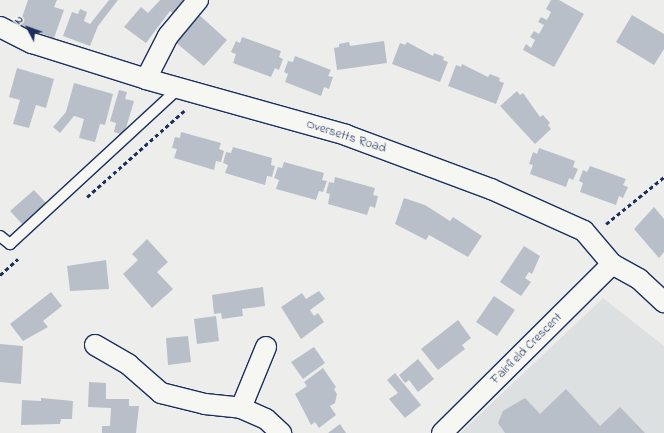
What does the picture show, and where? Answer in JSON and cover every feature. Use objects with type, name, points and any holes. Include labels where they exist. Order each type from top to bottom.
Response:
[{"type":"street","points":[[146,79],[168,36],[198,0]]},
{"type":"street","name":"Oversetts Road","points":[[0,27],[26,40],[146,79],[346,135],[491,189],[592,236],[612,264],[639,279],[664,302]]},
{"type":"street","name":"Fairfield Crescent","points":[[442,433],[612,264]]},
{"type":"street","points":[[95,345],[129,365],[161,393],[205,404],[241,408],[266,419],[281,433]]},
{"type":"street","points":[[241,408],[266,346]]},
{"type":"lane","points":[[0,236],[10,244],[179,88]]},
{"type":"path","points":[[82,202],[202,95]]},
{"type":"path","points":[[592,236],[664,176]]},
{"type":"path","points":[[0,274],[23,254]]},
{"type":"shaded area","points":[[603,298],[664,346],[664,433],[460,433]]},
{"type":"building","points":[[28,0],[57,0],[54,7],[64,10],[54,38],[19,26]]},
{"type":"building","points":[[109,0],[118,0],[98,26],[90,46],[63,36],[72,12],[78,14],[80,9],[87,12],[84,21],[90,24]]},
{"type":"building","points":[[160,0],[189,0],[175,15],[170,11],[146,43],[124,27],[141,7],[148,13]]},
{"type":"building","points":[[551,0],[559,0],[584,14],[554,67],[523,50],[526,44],[531,48],[535,40],[530,37],[534,31],[539,34],[544,25],[538,22],[541,17],[547,20],[551,12],[546,9]]},
{"type":"building","points":[[198,14],[227,40],[204,66],[174,41]]},
{"type":"building","points":[[632,15],[664,34],[664,49],[654,65],[616,42]]},
{"type":"building","points":[[242,37],[281,51],[279,57],[283,59],[279,70],[275,68],[271,77],[233,63],[236,54],[231,52],[236,41],[240,43]]},
{"type":"building","points":[[384,41],[387,63],[337,70],[334,48],[339,47],[339,44],[349,42],[350,46]]},
{"type":"building","points":[[407,42],[433,56],[434,53],[444,57],[443,60],[448,62],[440,82],[392,64],[400,43],[405,45]]},
{"type":"building","points":[[295,56],[331,70],[328,76],[333,77],[329,89],[324,87],[321,96],[285,82],[288,74],[284,72],[288,61],[293,62]]},
{"type":"building","points":[[462,64],[488,77],[490,74],[500,78],[499,81],[504,83],[496,104],[448,86],[456,65],[461,67]]},
{"type":"building","points":[[17,68],[54,79],[46,108],[36,105],[29,128],[13,124],[20,100],[9,97]]},
{"type":"building","points":[[74,83],[113,94],[105,125],[100,124],[95,142],[79,138],[84,119],[74,116],[60,133],[53,127],[66,112]]},
{"type":"building","points":[[119,90],[127,92],[125,99],[134,101],[124,135],[114,132],[116,123],[110,121]]},
{"type":"building","points":[[517,91],[520,95],[523,93],[540,117],[543,115],[550,123],[548,125],[551,129],[535,144],[500,106]]},
{"type":"building","points":[[181,132],[221,143],[219,149],[224,151],[221,162],[216,161],[214,170],[174,158],[177,149],[172,148],[175,137],[180,138]]},
{"type":"building","points":[[233,147],[272,158],[271,165],[275,166],[272,177],[267,176],[265,185],[225,173],[228,165],[223,163],[226,152],[231,153]]},
{"type":"building","points":[[539,148],[575,161],[573,167],[578,169],[573,180],[569,178],[566,187],[530,174],[533,165],[529,164],[533,152],[537,154]]},
{"type":"building","points":[[284,162],[324,173],[322,180],[327,181],[323,192],[319,191],[316,200],[276,189],[279,180],[274,178],[278,167],[282,168]]},
{"type":"building","points":[[590,166],[626,179],[623,185],[628,187],[623,198],[619,196],[616,205],[580,192],[583,183],[579,181],[583,170],[587,172]]},
{"type":"building","points":[[335,177],[375,188],[373,195],[378,196],[375,208],[370,206],[367,215],[328,204],[330,194],[326,193],[329,182],[334,183]]},
{"type":"building","points":[[34,190],[48,205],[24,226],[10,211]]},
{"type":"building","points":[[404,198],[425,205],[450,221],[453,217],[482,236],[468,257],[429,235],[426,240],[395,224]]},
{"type":"building","points":[[654,207],[664,219],[664,252],[659,258],[634,229]]},
{"type":"building","points":[[147,239],[168,262],[157,272],[173,289],[152,308],[123,274],[138,260],[132,254]]},
{"type":"building","points":[[524,246],[540,256],[532,274],[529,272],[525,278],[531,282],[521,296],[500,282]]},
{"type":"building","points":[[106,260],[109,289],[70,291],[67,266]]},
{"type":"building","points":[[263,287],[265,306],[242,309],[243,316],[222,319],[221,313],[214,314],[212,295]]},
{"type":"building","points":[[319,291],[325,299],[310,310],[314,316],[318,313],[324,322],[301,339],[281,307],[302,293],[306,299]]},
{"type":"building","points":[[51,292],[62,306],[43,321],[48,327],[23,341],[10,324]]},
{"type":"building","points":[[494,296],[515,310],[497,336],[476,322]]},
{"type":"building","points":[[216,316],[219,341],[197,344],[194,319]]},
{"type":"building","points":[[458,320],[471,338],[462,345],[465,349],[438,370],[421,349]]},
{"type":"building","points":[[188,336],[191,362],[168,365],[166,338]]},
{"type":"building","points":[[0,344],[23,346],[21,384],[0,382]]},
{"type":"building","points":[[314,347],[325,363],[303,379],[291,362]]},
{"type":"building","points":[[418,359],[434,379],[418,392],[409,380],[405,383],[399,375]]},
{"type":"building","points":[[323,368],[336,387],[334,389],[337,394],[335,403],[330,406],[336,415],[319,428],[315,422],[311,425],[295,394],[307,386],[304,382]]},
{"type":"building","points":[[395,373],[421,405],[405,418],[389,399],[398,393],[387,380]]},
{"type":"building","points":[[89,382],[106,383],[106,399],[129,399],[129,406],[139,406],[136,433],[102,433],[102,426],[110,426],[111,408],[88,407]]},
{"type":"building","points":[[566,389],[600,426],[620,407],[645,433],[505,433],[498,423],[503,411],[525,398],[540,414]]},
{"type":"building","points":[[41,398],[73,401],[72,419],[61,419],[60,424],[21,425],[22,400],[41,401]]},
{"type":"building","points":[[340,424],[346,433],[328,433]]}]
